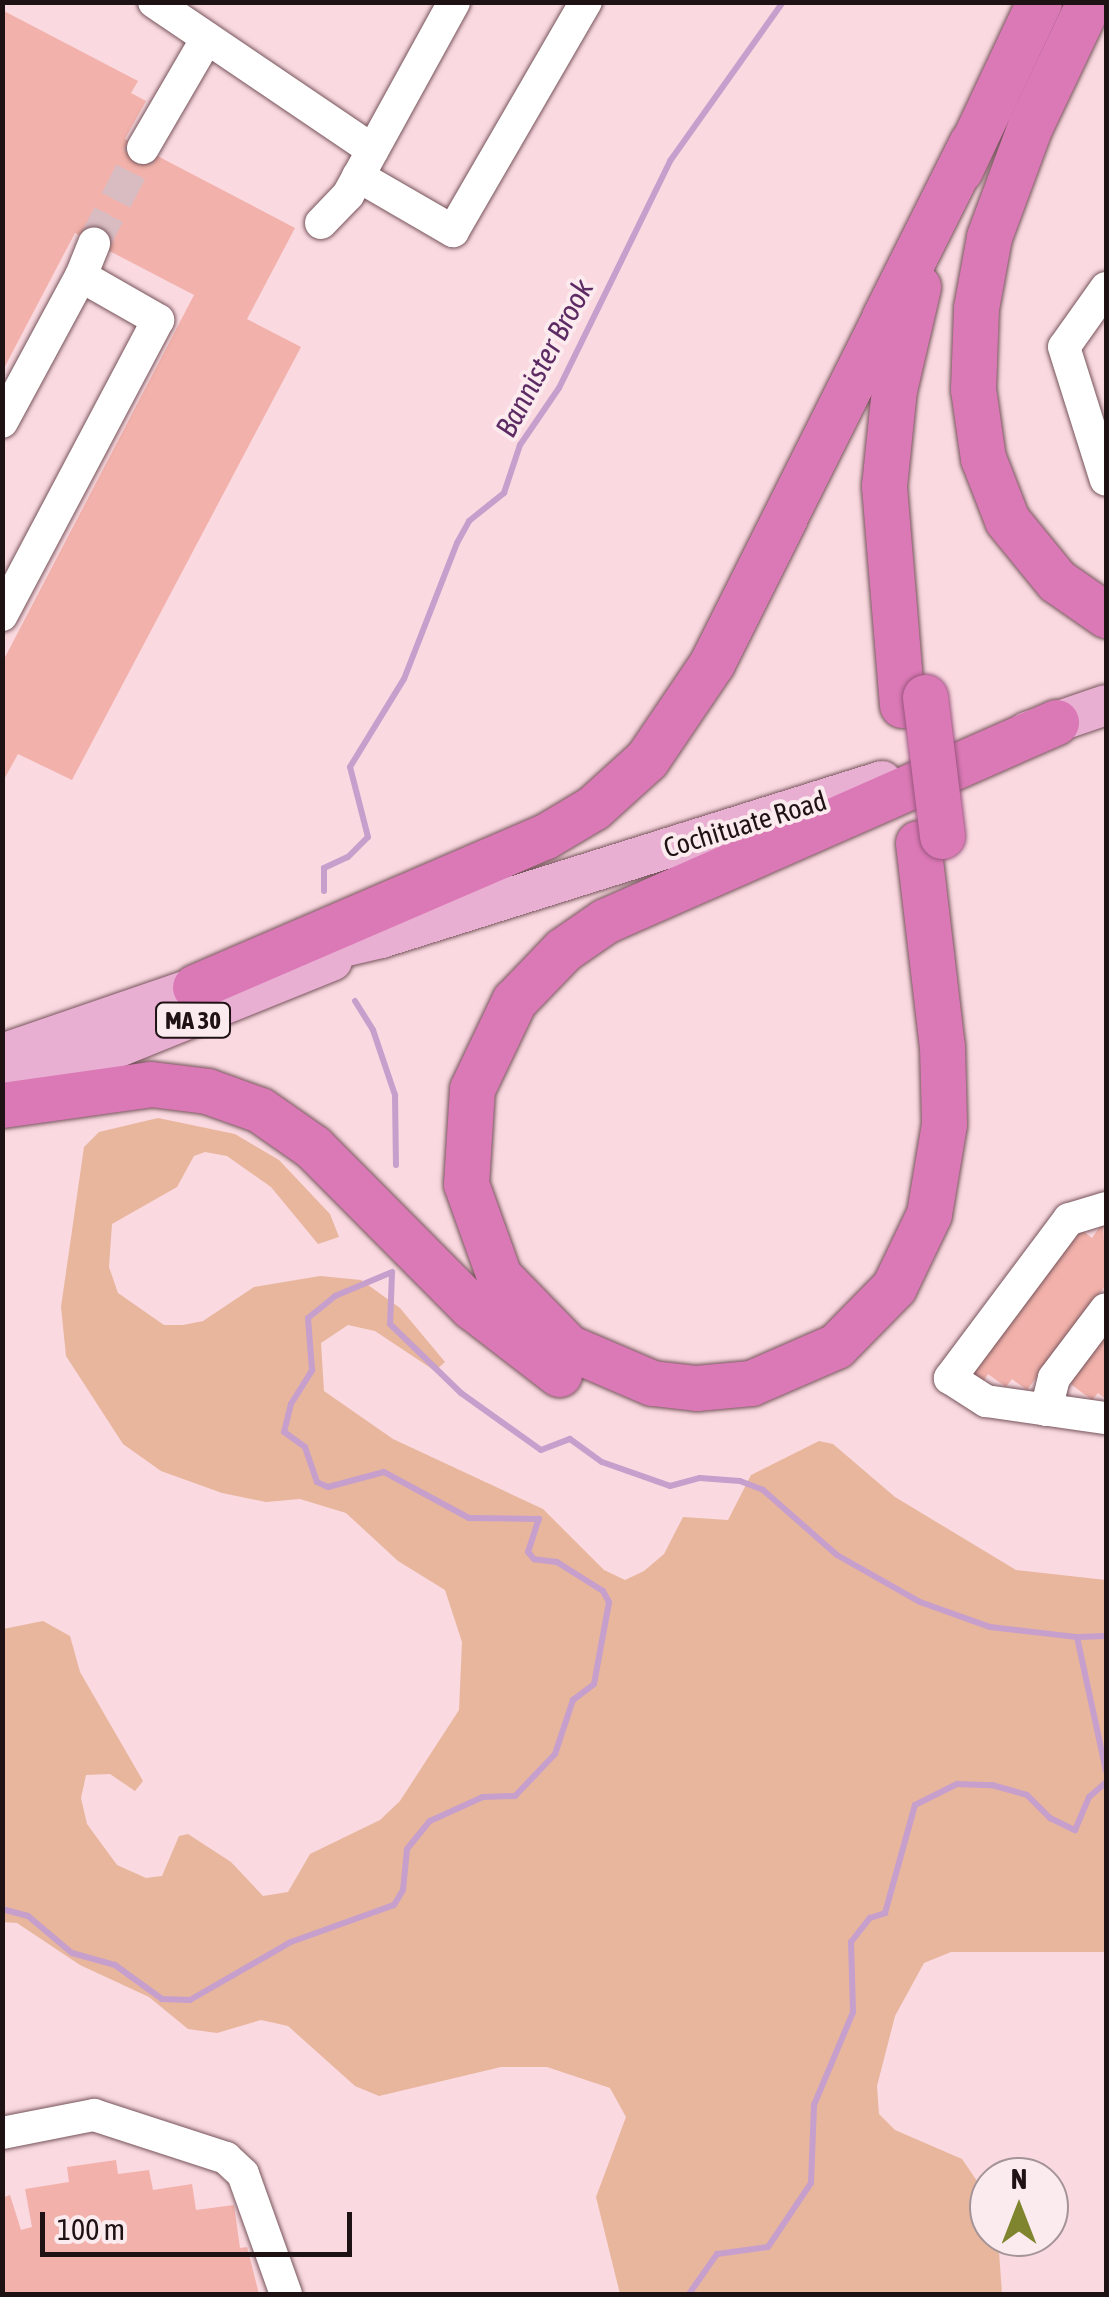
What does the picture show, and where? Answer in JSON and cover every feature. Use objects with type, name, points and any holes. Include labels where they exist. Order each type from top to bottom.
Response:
[{"type":"highway","points":[[195,987],[561,829],[646,759],[712,664],[1039,2]]},
{"type":"highway","points":[[1089,2],[1002,197],[984,255],[974,327],[974,408],[993,491],[1015,533],[1057,582],[1106,616]]},
{"type":"highway","points":[[914,701],[909,526],[924,363],[972,215],[1063,55]]},
{"type":"highway","points":[[2,1104],[132,1084],[180,1086],[235,1100],[303,1138],[486,1320],[568,1380],[615,1400],[680,1414],[773,1405],[836,1378],[886,1338],[927,1286],[954,1223],[966,1167],[970,1085],[930,839],[914,701],[884,536],[888,430],[915,298],[972,142]]},
{"type":"highway","points":[[930,839],[944,1124],[929,1214],[894,1286],[860,1326],[822,1355],[736,1386],[638,1380],[568,1347],[498,1276],[466,1184],[472,1089],[514,1002],[563,950],[605,921],[1056,722]]},
{"type":"main road","name":"Cochituate Road","points":[[2,1054],[195,987],[381,938],[1106,705]]},
{"type":"main road","name":"Cochituate Road","points":[[2,1094],[283,984],[381,938]]},
{"type":"lane","points":[[154,2],[207,38],[453,231],[586,2]]},
{"type":"lane","points":[[321,222],[365,163],[454,2]]},
{"type":"lane","points":[[143,148],[207,38]]},
{"type":"lane","points":[[2,422],[81,276],[94,243]]},
{"type":"lane","points":[[2,615],[158,320],[81,276]]},
{"type":"lane","points":[[1106,288],[1064,347],[1106,480]]},
{"type":"lane","points":[[1106,1208],[1072,1215],[950,1378],[986,1401],[1106,1418]]},
{"type":"lane","points":[[1046,1410],[1054,1378],[1106,1309]]},
{"type":"lane","points":[[2,2133],[94,2115],[226,2158],[243,2174],[286,2294]]},
{"type":"shaded area","points":[[158,1118],[235,1134],[279,1160],[330,1214],[339,1237],[318,1244],[271,1187],[227,1156],[205,1152],[194,1156],[177,1187],[112,1224],[109,1267],[118,1293],[164,1325],[183,1325],[203,1321],[254,1287],[320,1276],[361,1280],[400,1308],[445,1362],[435,1371],[375,1331],[348,1325],[321,1343],[324,1391],[393,1439],[543,1509],[604,1570],[625,1580],[644,1571],[664,1554],[683,1517],[728,1520],[751,1475],[819,1441],[833,1444],[895,1497],[1016,1570],[1106,1580],[1106,1952],[951,1952],[924,1963],[895,2016],[877,2086],[879,2114],[895,2130],[962,2159],[969,2169],[969,2257],[999,2257],[1002,2294],[620,2294],[596,2197],[626,2117],[610,2088],[547,2067],[501,2067],[379,2096],[355,2086],[288,2026],[261,2020],[217,2033],[188,2029],[149,1997],[80,1965],[17,1923],[3,1922],[3,1629],[43,1621],[70,1636],[80,1672],[143,1781],[135,1791],[110,1774],[86,1775],[81,1798],[87,1824],[117,1865],[146,1878],[162,1876],[179,1836],[188,1834],[231,1862],[263,1896],[288,1892],[310,1854],[380,1820],[400,1801],[459,1710],[462,1642],[445,1590],[398,1561],[346,1513],[300,1499],[266,1502],[222,1493],[161,1471],[123,1444],[66,1356],[61,1307],[84,1147],[99,1132]]},
{"type":"building","points":[[2,10],[138,81],[131,93],[146,101],[125,139],[295,228],[247,319],[301,347],[72,780],[18,754],[2,783],[2,663],[194,295],[75,233],[2,372]]},
{"type":"building","points":[[1103,1222],[1106,1285],[1027,1390],[1012,1379],[1006,1387],[988,1374],[983,1382],[967,1371],[1076,1226],[1092,1238]]},
{"type":"building","points":[[1106,1332],[1106,1399],[1098,1393],[1092,1400],[1068,1382]]},
{"type":"building","points":[[116,2160],[118,2174],[149,2170],[153,2190],[192,2184],[196,2210],[234,2205],[240,2248],[247,2247],[259,2294],[2,2294],[2,2198],[10,2195],[21,2230],[32,2227],[25,2189],[69,2182],[67,2167]]},
{"type":"waterway","name":"Bannister Brook","points":[[324,891],[324,868],[348,857],[368,837],[350,767],[404,679],[457,543],[469,521],[504,493],[520,445],[559,388],[670,161],[783,2]]},
{"type":"waterway","name":"Bannister Brook","points":[[355,1001],[373,1030],[395,1095],[396,1165]]},
{"type":"waterway","points":[[2,1909],[28,1916],[72,1953],[115,1965],[162,1999],[190,2000],[291,1942],[394,1905],[403,1890],[407,1849],[430,1821],[483,1797],[515,1796],[555,1754],[573,1700],[594,1684],[609,1602],[603,1591],[557,1562],[534,1559],[528,1552],[539,1519],[469,1518],[384,1472],[328,1487],[317,1482],[305,1447],[284,1432],[291,1404],[312,1370],[308,1318],[335,1296],[392,1272]]},
{"type":"waterway","name":"Bannister Brook","points":[[392,1273],[390,1324],[461,1393],[541,1450],[570,1439],[602,1462],[670,1486],[700,1478],[740,1481],[763,1490],[837,1555],[920,1602],[990,1627],[1077,1637],[1106,1771]]},
{"type":"waterway","points":[[1078,1637],[1106,1636]]},
{"type":"waterway","name":"Bannister Brook","points":[[689,2294],[717,2254],[768,2247],[811,2183],[814,2105],[853,2012],[851,1942],[870,1918],[885,1913],[915,1805],[957,1784],[992,1785],[1027,1795],[1050,1818],[1075,1830],[1089,1797],[1106,1782]]},
{"type":"tunnel","points":[[94,243],[143,148]]}]
